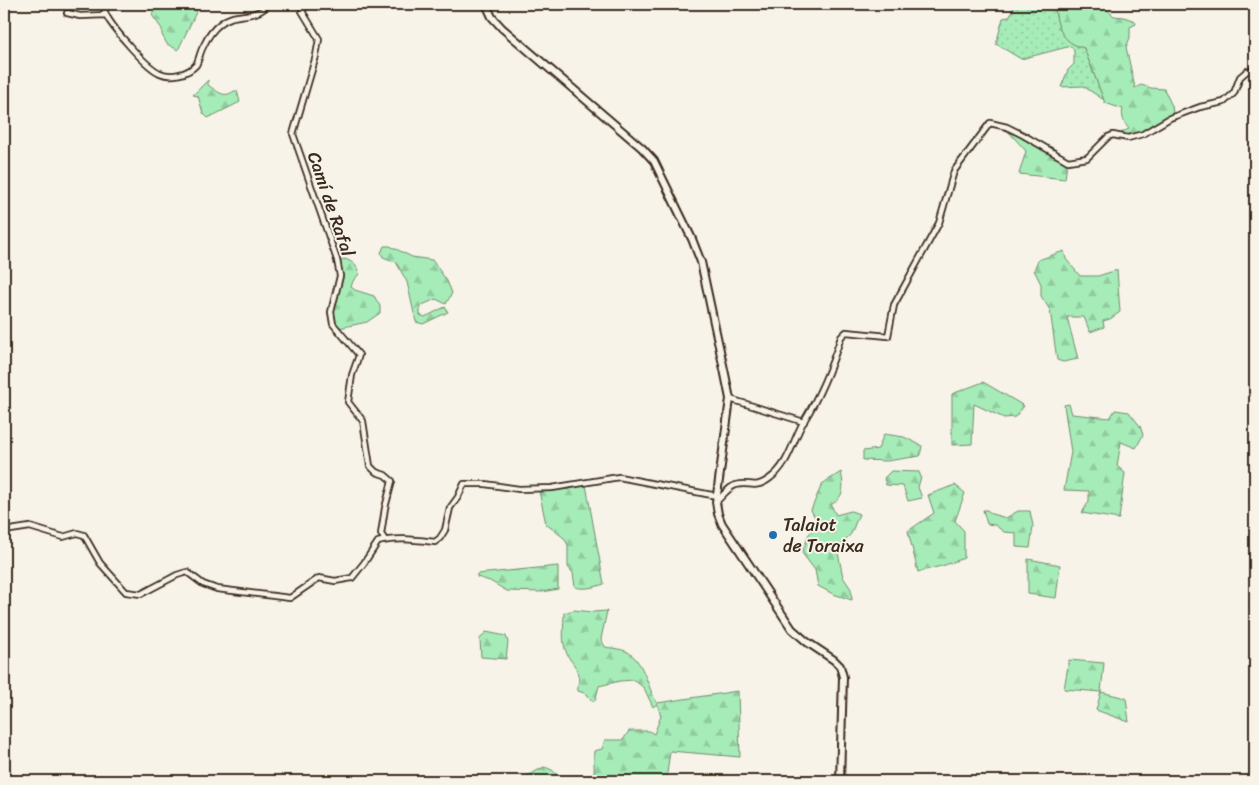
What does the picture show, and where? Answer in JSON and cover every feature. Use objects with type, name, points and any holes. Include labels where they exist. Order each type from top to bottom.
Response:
[{"type":"main road","points":[[486,4],[492,17],[502,28],[642,148],[654,161],[692,238],[701,262],[730,399],[716,499],[718,514],[722,524],[792,628],[840,666],[844,677],[840,781]]},
{"type":"street","points":[[103,4],[106,16],[113,28],[136,52],[159,72],[168,76],[187,71],[196,65],[203,46],[212,31],[222,22],[230,17],[260,11],[269,4]]},
{"type":"street","name":"Camí de Rafal","points":[[308,4],[302,11],[319,40],[293,134],[337,260],[340,276],[330,312],[333,324],[360,355],[352,376],[348,402],[363,421],[370,466],[376,472],[385,475],[392,481],[381,534],[385,540]]},
{"type":"street","points":[[67,13],[80,16],[106,16]]},
{"type":"street","points":[[4,531],[30,527],[63,537],[77,534],[84,535],[100,563],[126,592],[134,594],[140,594],[186,572],[203,584],[217,589],[290,598],[319,578],[335,581],[352,578],[378,542],[385,540],[435,542],[445,530],[450,508],[464,484],[485,484],[519,489],[552,488],[618,477],[716,499],[736,485],[759,485],[771,478],[784,462],[794,445],[804,422],[823,388],[841,337],[846,332],[854,331],[888,336],[894,305],[935,232],[954,171],[990,123],[1008,127],[1068,161],[1087,158],[1108,136],[1114,135],[1128,138],[1143,134],[1170,118],[1200,107],[1224,102],[1234,93],[1240,77],[1247,71],[1255,70]]},
{"type":"street","points":[[730,399],[804,422]]},
{"type":"green space","points":[[158,4],[200,4],[178,50],[167,44],[162,35],[162,29],[152,15]]},
{"type":"green space","points":[[1016,4],[1042,4],[1055,8],[1057,22],[1062,33],[1071,42],[1084,48],[1104,100],[1083,86],[1061,87],[1068,70],[1074,64],[1074,51],[1071,46],[1021,59],[996,44],[1003,18],[1009,17]]},
{"type":"green space","points":[[1045,4],[1101,4],[1114,16],[1135,21],[1136,24],[1130,27],[1130,38],[1126,47],[1135,88],[1141,85],[1164,89],[1172,106],[1173,113],[1142,132],[1128,136],[1121,135],[1122,132],[1129,129],[1123,120],[1123,109],[1105,103],[1084,48],[1077,46],[1066,38],[1059,28],[1055,8]]},
{"type":"green space","points":[[208,80],[208,85],[221,93],[227,94],[237,91],[240,102],[208,118],[203,113],[198,96],[193,95]]},
{"type":"green space","points":[[1006,129],[1067,162],[1065,179],[1019,174],[1026,151]]},
{"type":"green space","points":[[384,246],[390,246],[412,257],[432,260],[447,281],[452,293],[446,304],[436,299],[420,306],[420,315],[425,317],[445,307],[448,312],[423,324],[416,322],[407,282],[396,262],[383,257],[381,253]]},
{"type":"green space","points":[[1064,251],[1066,259],[1080,276],[1098,276],[1117,270],[1120,312],[1110,319],[1103,321],[1104,327],[1090,332],[1084,317],[1067,317],[1078,359],[1063,362],[1057,360],[1050,310],[1041,296],[1041,284],[1034,270],[1038,260]]},
{"type":"green space","points":[[345,259],[354,264],[359,274],[351,287],[374,296],[380,306],[380,313],[367,322],[339,328],[333,315],[333,309],[341,276],[338,261]]},
{"type":"green space","points":[[983,382],[1024,406],[1015,417],[1004,418],[974,404],[972,444],[952,445],[952,394]]},
{"type":"green space","points":[[1069,404],[1072,414],[1110,418],[1115,410],[1129,412],[1140,426],[1143,435],[1136,448],[1121,442],[1117,466],[1125,473],[1119,519],[1082,513],[1089,501],[1089,491],[1064,490],[1071,452],[1064,405]]},
{"type":"green space","points":[[884,434],[904,437],[922,446],[920,456],[887,461],[863,460],[863,451],[878,449]]},
{"type":"green space","points":[[891,471],[919,472],[921,477],[918,487],[922,498],[908,501],[903,486],[886,485],[884,478]]},
{"type":"green space","points":[[841,472],[843,482],[841,495],[831,505],[836,515],[851,511],[859,514],[851,534],[837,548],[843,577],[851,589],[852,600],[833,594],[818,586],[815,570],[802,553],[809,534],[818,523],[811,510],[822,484]]},
{"type":"green space","points":[[586,485],[604,584],[582,588],[575,587],[573,573],[568,567],[568,545],[564,538],[546,524],[539,491],[568,489]]},
{"type":"green space","points":[[955,485],[965,493],[955,521],[964,531],[964,558],[918,572],[908,531],[934,513],[928,495]]},
{"type":"green space","points":[[983,510],[1006,518],[1018,511],[1030,511],[1033,526],[1030,548],[1016,547],[1016,533],[1004,532],[995,525],[987,524]]},
{"type":"green space","points":[[1028,559],[1060,565],[1056,598],[1028,594]]},
{"type":"green space","points":[[558,566],[558,589],[542,592],[507,591],[490,581],[477,577],[477,574]]},
{"type":"green space","points":[[574,610],[607,611],[601,639],[605,647],[626,651],[634,657],[642,669],[657,703],[738,691],[740,757],[670,751],[666,781],[592,781],[594,751],[602,749],[605,740],[623,740],[629,731],[649,731],[654,734],[661,716],[657,704],[653,707],[644,688],[634,680],[599,686],[595,701],[592,701],[587,694],[578,691],[579,679],[577,672],[567,654],[563,639],[564,613]]},
{"type":"green space","points":[[486,632],[506,636],[508,642],[506,659],[481,657],[480,639]]},
{"type":"green space","points":[[1069,660],[1104,663],[1101,692],[1064,689]]},
{"type":"green space","points":[[1101,692],[1126,698],[1129,722],[1096,710]]},
{"type":"green space","points":[[544,767],[556,774],[558,779],[556,781],[522,781],[527,776]]},
{"type":"place","name":"Talaiot de Toraixa","points":[[773,535]]}]
